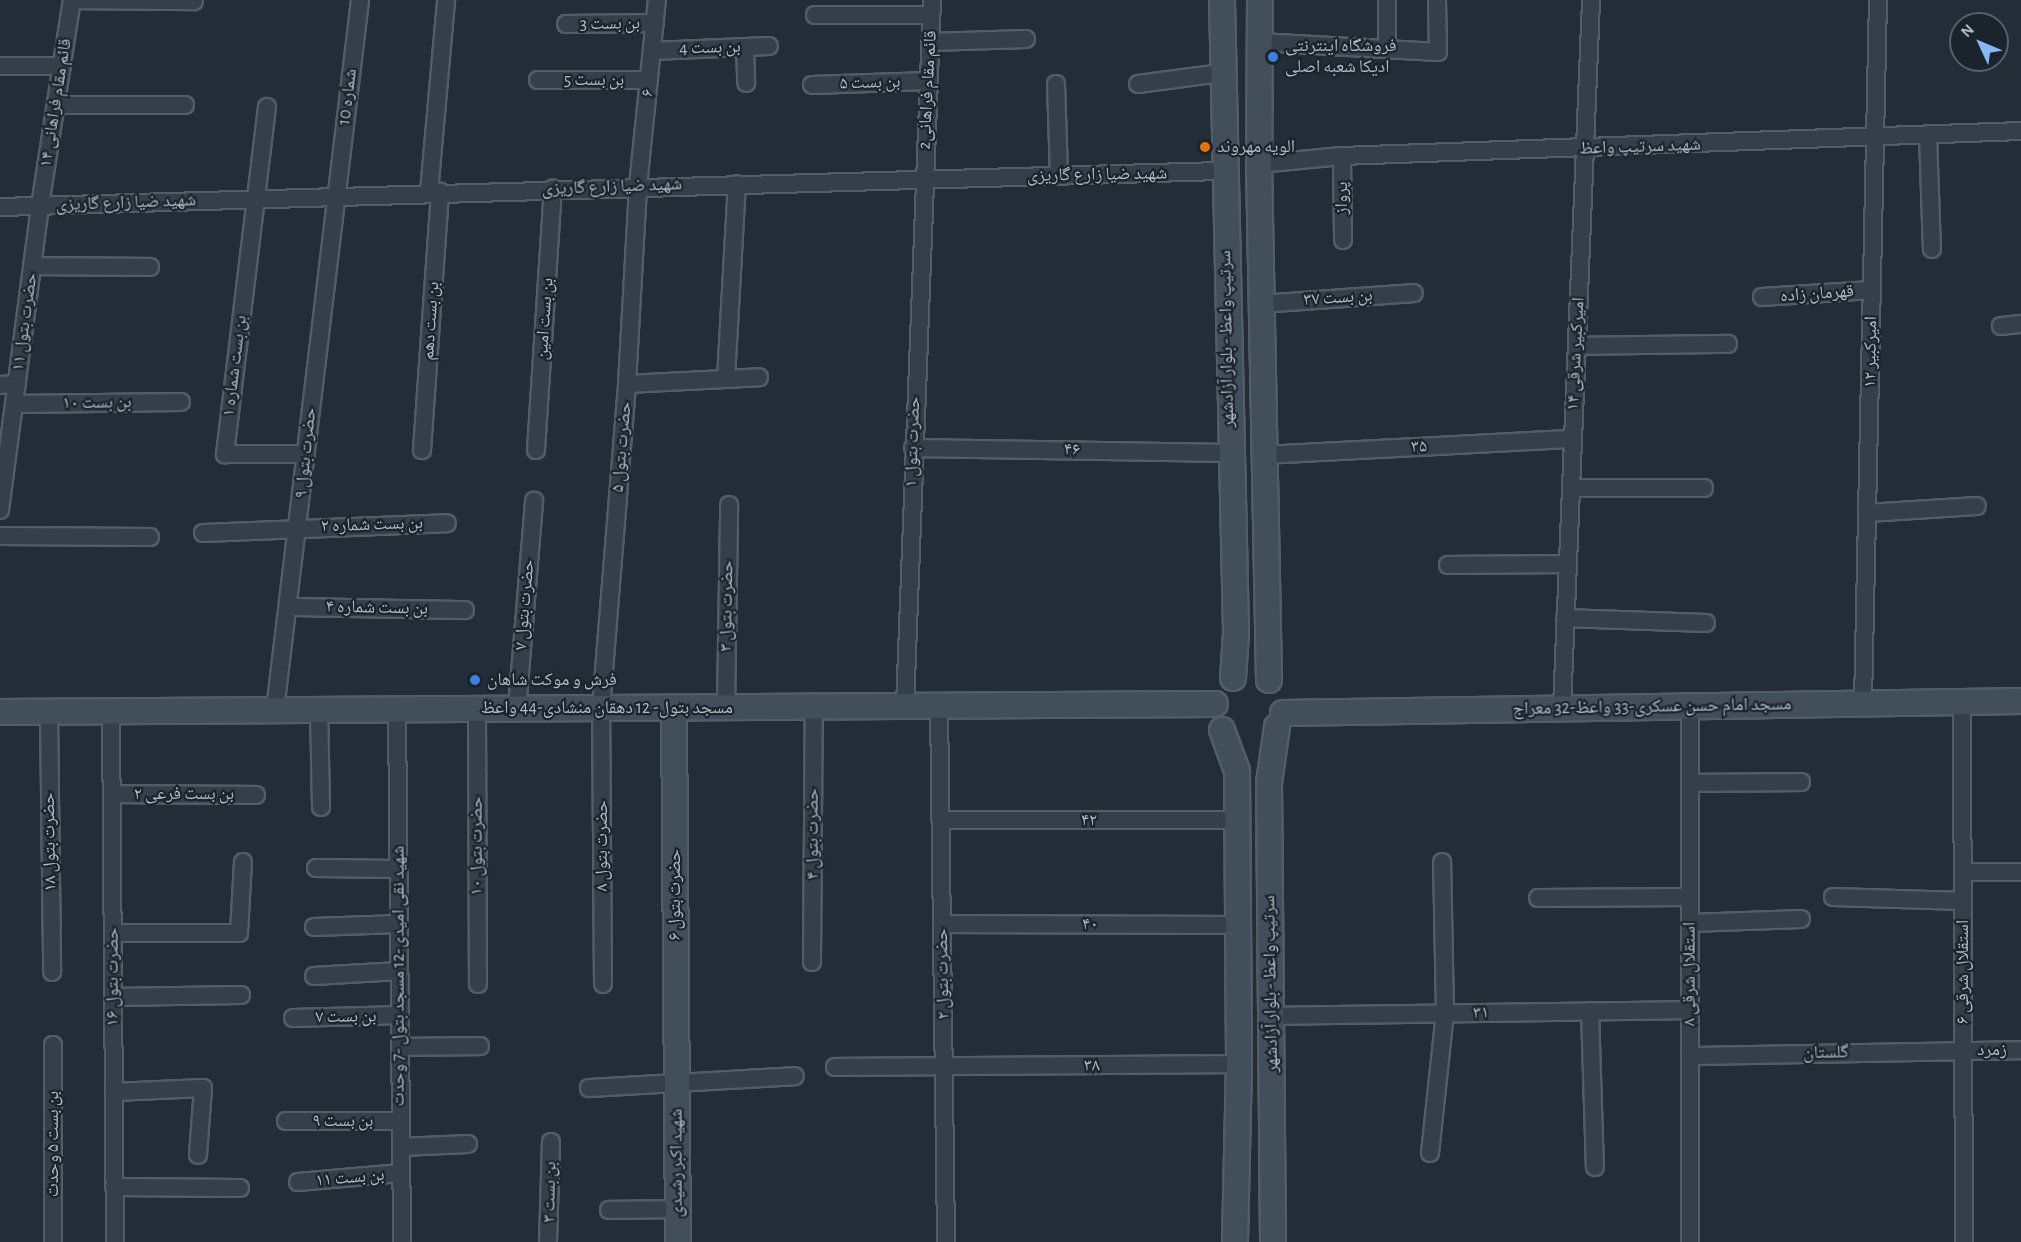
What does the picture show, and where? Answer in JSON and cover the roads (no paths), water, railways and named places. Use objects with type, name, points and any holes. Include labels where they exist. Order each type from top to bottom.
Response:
[{"type":"main road","name":"سرتیپ واعظ - بلوار آزادشهر","points":[[1222,0],[1233,678]]},
{"type":"main road","name":"سرتیپ واعظ - بلوار آزادشهر","points":[[1260,0],[1259,164],[1269,680]]},
{"type":"main road","points":[[1251,674],[1269,680],[1280,695],[1280,720],[1270,735],[1250,743],[1240,742],[1222,730],[1215,704],[1218,693],[1233,678],[1251,674]]},
{"type":"main road","name":"مسجد امام حسن عسکری-33 واعظ-32 معراج","points":[[1280,720],[1562,708],[2021,701]]},
{"type":"main road","name":"مسجد بتول- 12 دهقان منشادی-44 واعظ","points":[[0,712],[1215,704]]},
{"type":"main road","name":"حضرت بتول ۶","points":[[674,708],[677,1083]]},
{"type":"main road","name":"سرتیپ واعظ - بلوار آزادشهر","points":[[1273,1242],[1269,783],[1280,720]]},
{"type":"main road","name":"سرتیپ واعظ - بلوار آزادشهر","points":[[1222,730],[1238,771],[1236,820],[1239,1064],[1235,1242]]},
{"type":"main road","name":"شهید اکبر رشیدی","points":[[677,1083],[678,1242]]},
{"type":"street","points":[[72,0],[194,1]]},
{"type":"street","name":"۱۴ قائم مقام فراهانی","points":[[40,206],[72,0]]},
{"type":"street","name":"شماره 10","points":[[335,195],[360,0]]},
{"type":"street","name":"بن بست دهم","points":[[422,450],[446,0]]},
{"type":"street","name":"۶","points":[[638,186],[657,0]]},
{"type":"street","points":[[1387,49],[1388,0]]},
{"type":"street","points":[[1260,42],[1438,52],[1437,0]]},
{"type":"street","name":"۱۴ امیرکبیر شرقی","points":[[1562,708],[1591,0]]},
{"type":"street","name":"امیرکبیر ۱۲","points":[[1863,703],[1878,0]]},
{"type":"street","points":[[815,15],[931,7]]},
{"type":"street","name":"2قائم مقام فراهانی","points":[[924,179],[931,7]]},
{"type":"street","name":"بن بست 3","points":[[566,24],[655,23]]},
{"type":"street","points":[[930,42],[1026,39]]},
{"type":"street","name":"بن بست 4","points":[[652,51],[769,46]]},
{"type":"street","points":[[745,47],[746,83]]},
{"type":"street","points":[[0,66],[62,66]]},
{"type":"street","points":[[1138,84],[1222,73]]},
{"type":"street","name":"بن بست 5","points":[[538,80],[650,80]]},
{"type":"street","name":"بن بست ۵","points":[[812,85],[928,81]]},
{"type":"street","points":[[1056,84],[1059,176]]},
{"type":"street","points":[[56,105],[185,105]]},
{"type":"street","points":[[255,198],[267,107]]},
{"type":"street","name":"شهید سرتیپ واعظ","points":[[1259,164],[1342,156],[1586,149],[2021,131]]},
{"type":"street","points":[[1928,136],[1932,249]]},
{"type":"street","name":"پرواز","points":[[1342,156],[1342,240]]},
{"type":"street","name":"شهید ضیا زارع گاریزی","points":[[0,207],[638,186],[1223,171]]},
{"type":"street","name":"حضرت بتول ۱","points":[[905,706],[924,179]]},
{"type":"street","points":[[726,380],[737,184]]},
{"type":"street","name":"حضرت بتول ۵","points":[[602,708],[627,384],[638,186]]},
{"type":"street","name":"بن بست امین","points":[[536,450],[553,189]]},
{"type":"street","name":"حضرت بتول ۹","points":[[275,710],[289,607],[335,195]]},
{"type":"street","name":"بن بست شماره ۱","points":[[255,198],[225,454],[306,454]]},
{"type":"street","name":"حضرت بتول ۱۱","points":[[0,510],[14,404],[8,385],[32,266],[40,206]]},
{"type":"street","points":[[32,266],[150,267]]},
{"type":"street","name":"قهرمان زاده","points":[[1762,297],[1872,290]]},
{"type":"street","name":"بن بست ۳۷","points":[[1262,304],[1414,293]]},
{"type":"street","points":[[2001,326],[2021,324]]},
{"type":"street","points":[[1577,346],[1728,344]]},
{"type":"street","points":[[627,384],[759,377]]},
{"type":"street","name":"بن بست ۱۰","points":[[14,404],[181,402]]},
{"type":"street","name":"۳۵","points":[[1264,455],[1573,439]]},
{"type":"street","name":"۴۶","points":[[913,448],[1230,453]]},
{"type":"street","points":[[1571,488],[1704,488]]},
{"type":"street","name":"حضرت بتول ۷","points":[[517,709],[534,501]]},
{"type":"street","name":"حضرت بتول ۳","points":[[726,707],[729,505]]},
{"type":"street","points":[[1867,513],[1977,506]]},
{"type":"street","name":"بن بست شماره ۲","points":[[203,533],[447,523]]},
{"type":"street","points":[[0,536],[150,537]]},
{"type":"street","points":[[1448,565],[1568,564]]},
{"type":"street","name":"بن بست شماره ۴","points":[[289,607],[465,610]]},
{"type":"street","points":[[1565,618],[1706,623]]},
{"type":"street","name":"استقلال شرقی ۶","points":[[1962,702],[1964,1242]]},
{"type":"street","name":"حضرت بتول ۲","points":[[939,705],[946,1242]]},
{"type":"street","name":"حضرت بتول ۴","points":[[812,962],[814,706]]},
{"type":"street","name":"استقلال شرقی ۸","points":[[1690,706],[1690,1242]]},
{"type":"street","name":"حضرت بتول ۸","points":[[602,708],[603,984]]},
{"type":"street","name":"شهید نقی امیدی-12 مسجد بتول -7 وحدت","points":[[397,709],[402,1242]]},
{"type":"street","name":"حضرت بتول ۱۰","points":[[477,709],[478,984]]},
{"type":"street","points":[[319,710],[321,807]]},
{"type":"street","name":"حضرت بتول ۱۸","points":[[49,712],[52,972]]},
{"type":"street","name":"حضرت بتول ۱۶","points":[[111,712],[114,1242]]},
{"type":"street","points":[[1690,783],[1801,782]]},
{"type":"street","name":"بن بست فرعی ۲","points":[[112,794],[256,795]]},
{"type":"street","name":"۴۲","points":[[941,820],[1236,820]]},
{"type":"street","points":[[113,933],[239,933],[243,862]]},
{"type":"street","points":[[1430,1153],[1445,1013],[1442,862]]},
{"type":"street","points":[[316,868],[398,869]]},
{"type":"street","points":[[1963,872],[2021,872]]},
{"type":"street","points":[[1538,898],[1690,897]]},
{"type":"street","points":[[1833,897],[1963,901]]},
{"type":"street","points":[[1690,922],[1801,919]]},
{"type":"street","points":[[314,927],[399,924]]},
{"type":"street","name":"۴۰","points":[[942,924],[1237,925]]},
{"type":"street","points":[[314,975],[399,971]]},
{"type":"street","points":[[113,997],[241,995]]},
{"type":"street","name":"۳۱","points":[[1271,1016],[1690,1010]]},
{"type":"street","points":[[1590,1011],[1594,1167]]},
{"type":"street","name":"بن بست ۷","points":[[293,1018],[400,1016]]},
{"type":"street","name":"بن بست ۵ وحدت","points":[[53,1045],[53,1242]]},
{"type":"street","points":[[400,1047],[480,1046]]},
{"type":"street","name":"زمرد","points":[[1963,1050],[2021,1050]]},
{"type":"street","name":"گلستان","points":[[1690,1056],[1963,1050]]},
{"type":"street","name":"۳۸","points":[[835,1068],[1239,1064]]},
{"type":"street","points":[[589,1088],[795,1076]]},
{"type":"street","points":[[114,1092],[203,1088],[198,1155]]},
{"type":"street","name":"بن بست ۹","points":[[286,1122],[400,1120]]},
{"type":"street","name":"بن بست ۳","points":[[549,1242],[551,1142]]},
{"type":"street","points":[[401,1147],[468,1144]]},
{"type":"street","name":"بن بست ۱۱","points":[[298,1182],[401,1173]]},
{"type":"street","points":[[114,1187],[240,1188]]},
{"type":"street","points":[[609,1210],[678,1209]]},
{"type":"place","name":"فروشگاه اینترنتی ادیکا شعبه اصلی","points":[[1273,57]]},
{"type":"place","name":"الویه مهروند","points":[[1205,147]]},
{"type":"place","name":"فرش و موکت شاهان","points":[[475,680]]}]
